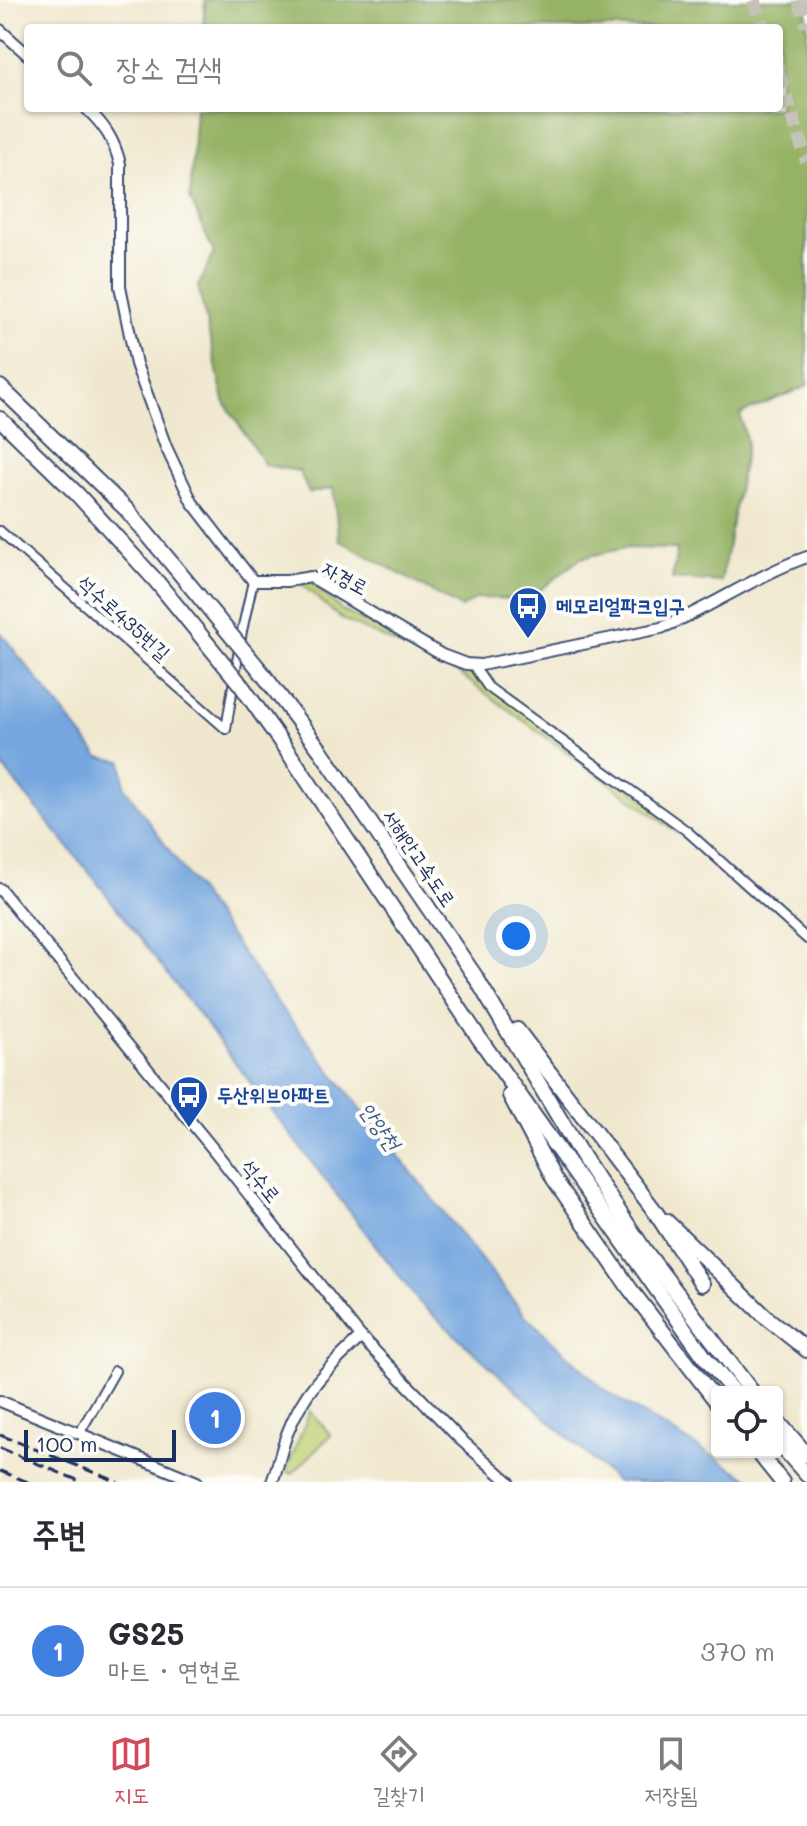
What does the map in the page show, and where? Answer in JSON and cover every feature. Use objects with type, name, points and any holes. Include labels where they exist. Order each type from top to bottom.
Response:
[{"type":"highway","name":"서해안고속도로","points":[[0,387],[127,510],[249,657],[321,751],[475,976],[577,1162],[706,1359],[729,1386]]},
{"type":"highway","name":"서해안고속도로","points":[[0,419],[77,494],[157,582],[241,685],[479,1038],[747,1386]]},
{"type":"highway","points":[[475,976],[654,1210],[702,1284]]},
{"type":"highway","points":[[479,1038],[554,1179],[630,1289],[711,1394]]},
{"type":"highway","points":[[654,1210],[768,1319],[807,1350]]},
{"type":"highway","points":[[783,1428],[807,1455]]},
{"type":"highway","points":[[783,1448],[807,1475]]},
{"type":"highway","points":[[763,1458],[782,1482]]},
{"type":"street","points":[[0,30],[24,51]]},
{"type":"street","points":[[90,112],[104,125],[116,145],[120,164],[120,286],[136,364],[161,433],[192,502],[253,581]]},
{"type":"street","name":"석수로435번길","points":[[0,531],[226,729],[253,581]]},
{"type":"street","name":"자경로","points":[[253,581],[311,577],[442,655],[481,665],[661,628],[686,618],[785,565],[807,557]]},
{"type":"street","points":[[473,665],[488,687],[687,831],[807,939]]},
{"type":"street","name":"석수로","points":[[0,889],[213,1149],[361,1337],[460,1439],[509,1482]]},
{"type":"street","points":[[272,1482],[286,1436],[303,1397],[361,1337]]},
{"type":"street","points":[[79,1434],[115,1371]]},
{"type":"street","points":[[0,1401],[197,1482]]},
{"type":"green space","points":[[205,0],[807,0],[807,386],[740,414],[747,443],[721,582],[672,579],[677,549],[625,548],[581,558],[529,599],[477,598],[461,608],[339,540],[333,488],[309,493],[299,471],[265,465],[224,401],[198,286],[214,253],[190,198],[196,112],[783,112],[783,24],[203,24]]},
{"type":"green space","points":[[298,581],[307,581],[315,586],[343,611],[474,675],[682,826],[678,833],[458,673],[340,618]]},
{"type":"green space","points":[[310,1411],[331,1435],[292,1474],[286,1471]]},
{"type":"water","points":[[0,632],[99,757],[122,761],[125,788],[282,1009],[525,1315],[607,1392],[755,1482],[617,1482],[419,1302],[92,876],[0,764]]},
{"type":"tunnel","points":[[754,0],[762,24]]},
{"type":"tunnel","points":[[799,0],[807,26]]},
{"type":"tunnel","points":[[783,88],[807,161]]},
{"type":"railway","points":[[0,1435],[118,1482]]},
{"type":"railway","points":[[0,1448],[82,1482]]},
{"type":"railway","points":[[0,1471],[28,1482]]},
{"type":"place","name":"메모리얼파크입구","points":[[528,640]]},
{"type":"place","name":"두산위브아파트","points":[[189,1129]]},
{"type":"place","name":"GS25","points":[[215,1418]]},
{"type":"water label","name":"안양천","points":[[380,1126]]}]
